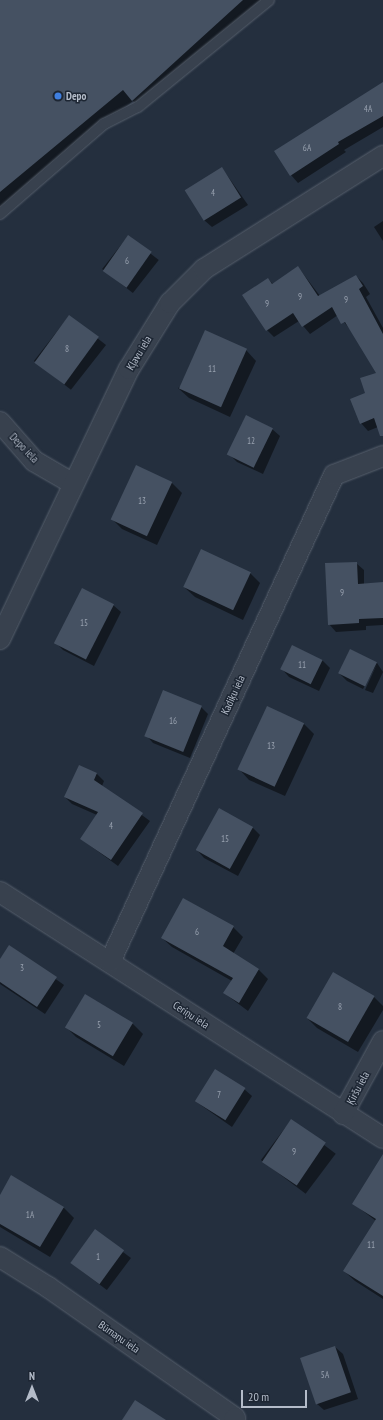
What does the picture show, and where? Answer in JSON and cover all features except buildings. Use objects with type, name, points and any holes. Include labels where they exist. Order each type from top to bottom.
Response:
[{"type":"street","name":"Kļavu iela","points":[[0,639],[72,484],[129,369],[170,303],[204,269],[383,156]]},
{"type":"street","name":"Depo iela","points":[[0,422],[34,461],[72,484]]},
{"type":"street","name":"Kadiķu iela","points":[[110,962],[334,475],[383,456]]},
{"type":"street","name":"Ceriņu iela","points":[[0,892],[383,1138]]},
{"type":"street","name":"Ķiršu iela","points":[[344,1114],[383,1041]]},
{"type":"street","name":"Būmaņu iela","points":[[0,1257],[48,1287],[235,1418],[234,1420]]},
{"type":"lane","points":[[0,214],[104,124],[138,106],[269,0]]},
{"type":"place","name":"Depo","points":[[58,96]]}]
